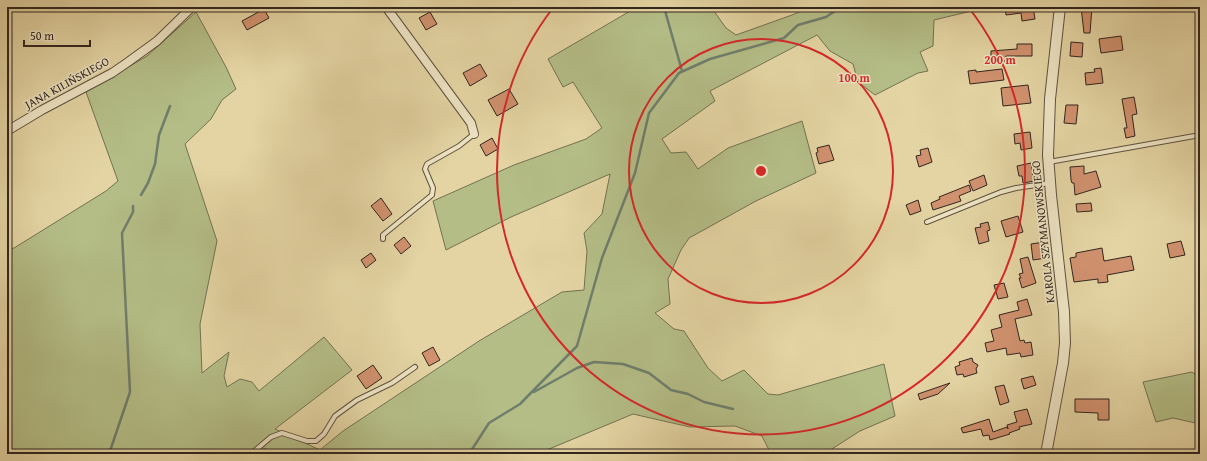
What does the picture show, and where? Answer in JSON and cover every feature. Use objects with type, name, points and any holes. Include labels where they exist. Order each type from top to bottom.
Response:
[{"type":"street","name":"JANA KILIŃSKIEGO","points":[[7,131],[122,66],[157,41],[192,7]]},
{"type":"street","points":[[386,7],[471,123],[474,134]]},
{"type":"street","name":"KAROLA SZYMANOWSKIEGO","points":[[1046,454],[1063,363],[1065,327],[1048,162],[1050,99],[1060,7]]},
{"type":"lane","points":[[383,239],[383,235],[432,195],[433,188],[425,169],[427,164],[459,146],[474,134]]},
{"type":"lane","points":[[1048,162],[1200,135]]},
{"type":"lane","points":[[927,222],[1001,192],[1016,188],[1050,183]]},
{"type":"lane","points":[[251,454],[271,437],[282,433],[307,441],[316,441],[324,434],[335,416],[357,400],[392,383],[415,367]]},
{"type":"green space","points":[[637,7],[711,7],[726,28],[736,35],[811,7],[988,7],[934,20],[933,46],[920,52],[928,71],[918,73],[875,95],[858,82],[853,64],[830,51],[817,35],[710,91],[715,101],[662,139],[671,153],[686,152],[698,169],[728,148],[802,121],[816,173],[756,201],[689,238],[681,250],[668,279],[670,304],[655,313],[674,329],[684,331],[708,368],[722,381],[744,370],[768,394],[778,395],[884,364],[895,416],[860,431],[824,454],[771,454],[762,436],[735,426],[690,427],[633,414],[542,452],[542,454],[273,454],[265,448],[257,454],[7,454],[7,250],[14,248],[106,191],[118,181],[86,92],[147,56],[196,12],[226,67],[236,89],[222,100],[211,119],[185,144],[217,241],[200,324],[202,373],[229,352],[224,376],[227,387],[240,379],[252,382],[259,391],[324,337],[352,370],[275,429],[320,450],[343,431],[479,341],[562,292],[584,290],[587,251],[584,233],[602,214],[610,174],[511,217],[446,250],[433,201],[514,165],[586,139],[602,128],[573,82],[563,87],[548,59]]},
{"type":"green space","points":[[1192,372],[1200,378],[1200,424],[1173,418],[1156,422],[1143,382]]},
{"type":"building","points":[[1033,7],[1035,19],[1022,21],[1021,13],[1006,15],[1005,8]]},
{"type":"building","points":[[1081,7],[1092,7],[1090,33],[1084,33]]},
{"type":"building","points":[[264,9],[269,18],[247,30],[242,21]]},
{"type":"building","points":[[430,12],[437,24],[426,30],[419,18]]},
{"type":"building","points":[[1121,36],[1123,50],[1101,53],[1099,39]]},
{"type":"building","points":[[1071,42],[1083,43],[1082,57],[1070,56]]},
{"type":"building","points":[[1017,44],[1032,44],[1032,56],[1006,56],[1006,61],[999,61],[998,56],[991,56],[991,51],[1017,49]]},
{"type":"building","points":[[480,64],[487,76],[470,86],[463,73]]},
{"type":"building","points":[[1101,68],[1103,83],[1086,85],[1085,73],[1095,72],[1094,69]]},
{"type":"building","points":[[1002,69],[1004,80],[970,84],[968,71],[976,70],[976,72]]},
{"type":"building","points":[[1028,85],[1031,103],[1003,106],[1001,88]]},
{"type":"building","points":[[509,89],[518,104],[497,116],[488,100]]},
{"type":"building","points":[[1134,97],[1137,114],[1132,115],[1135,136],[1126,138],[1124,128],[1127,128],[1122,99]]},
{"type":"building","points":[[1066,105],[1078,105],[1076,124],[1064,123]]},
{"type":"building","points":[[1030,132],[1032,148],[1021,150],[1020,143],[1015,144],[1014,134]]},
{"type":"building","points":[[492,138],[498,149],[486,156],[480,145]]},
{"type":"building","points":[[829,145],[834,160],[819,164],[816,153],[818,152],[817,148]]},
{"type":"building","points":[[928,148],[932,162],[919,167],[916,156],[921,155],[920,150]]},
{"type":"building","points":[[1031,163],[1034,181],[1023,183],[1022,176],[1019,176],[1017,166]]},
{"type":"building","points":[[1084,166],[1084,174],[1096,171],[1101,187],[1075,195],[1074,183],[1072,183],[1071,180],[1070,167]]},
{"type":"building","points":[[984,175],[987,185],[973,191],[969,181]]},
{"type":"building","points":[[969,185],[971,191],[959,196],[961,201],[933,210],[931,203],[940,199],[939,197]]},
{"type":"building","points":[[381,198],[392,214],[383,221],[371,206]]},
{"type":"building","points":[[918,200],[921,211],[910,215],[906,205]]},
{"type":"building","points":[[1091,203],[1092,211],[1077,212],[1076,204]]},
{"type":"building","points":[[1018,216],[1023,232],[1006,237],[1001,221]]},
{"type":"building","points":[[988,222],[990,230],[987,231],[989,241],[979,244],[975,228],[981,227],[980,224]]},
{"type":"building","points":[[404,237],[411,246],[401,254],[394,245]]},
{"type":"building","points":[[1181,241],[1185,255],[1170,258],[1167,244]]},
{"type":"building","points":[[1044,242],[1047,258],[1033,260],[1031,244]]},
{"type":"building","points":[[1102,248],[1104,261],[1131,256],[1134,270],[1107,275],[1108,282],[1098,283],[1098,279],[1074,282],[1070,258],[1076,257],[1076,253]]},
{"type":"building","points":[[371,253],[376,260],[366,268],[361,260]]},
{"type":"building","points":[[1028,257],[1036,283],[1022,288],[1019,278],[1021,278],[1019,274],[1023,273],[1020,259]]},
{"type":"building","points":[[1004,283],[1008,297],[998,299],[994,285]]},
{"type":"building","points":[[1027,299],[1032,315],[1015,319],[1020,341],[1024,340],[1025,343],[1031,342],[1033,355],[1021,357],[1020,353],[1007,355],[1006,348],[987,352],[985,343],[994,341],[991,330],[1002,327],[999,315],[1019,310],[1017,302]]},
{"type":"building","points":[[433,347],[440,360],[429,366],[422,353]]},
{"type":"building","points":[[972,358],[973,362],[978,365],[976,369],[977,373],[964,377],[963,374],[957,375],[955,367],[960,365],[959,362]]},
{"type":"building","points":[[373,365],[382,378],[366,389],[357,376]]},
{"type":"building","points":[[1033,376],[1036,385],[1024,389],[1021,379]]},
{"type":"building","points":[[950,383],[938,394],[920,400],[918,394]]},
{"type":"building","points":[[1004,385],[1009,402],[1000,405],[995,387]]},
{"type":"building","points":[[1075,399],[1109,399],[1109,420],[1098,420],[1098,413],[1075,412]]},
{"type":"building","points":[[1027,409],[1032,424],[1019,427],[1020,429],[1009,433],[1010,434],[990,440],[989,435],[983,436],[981,429],[963,433],[961,428],[989,419],[993,432],[1007,427],[1008,429],[1007,425],[1017,422],[1014,412]]},
{"type":"waterway","points":[[664,7],[682,71]]},
{"type":"waterway","points":[[469,454],[489,423],[520,404],[577,346],[602,258],[635,173],[649,113],[679,73],[710,59],[784,38],[798,25],[826,17],[841,7]]},
{"type":"waterway","points":[[141,195],[148,183],[155,164],[159,135],[170,106]]},
{"type":"waterway","points":[[109,454],[130,392],[122,233],[133,212],[133,206]]},
{"type":"waterway","points":[[534,392],[577,368],[594,362],[623,364],[649,373],[671,390],[688,394],[704,402],[733,409]]}]
